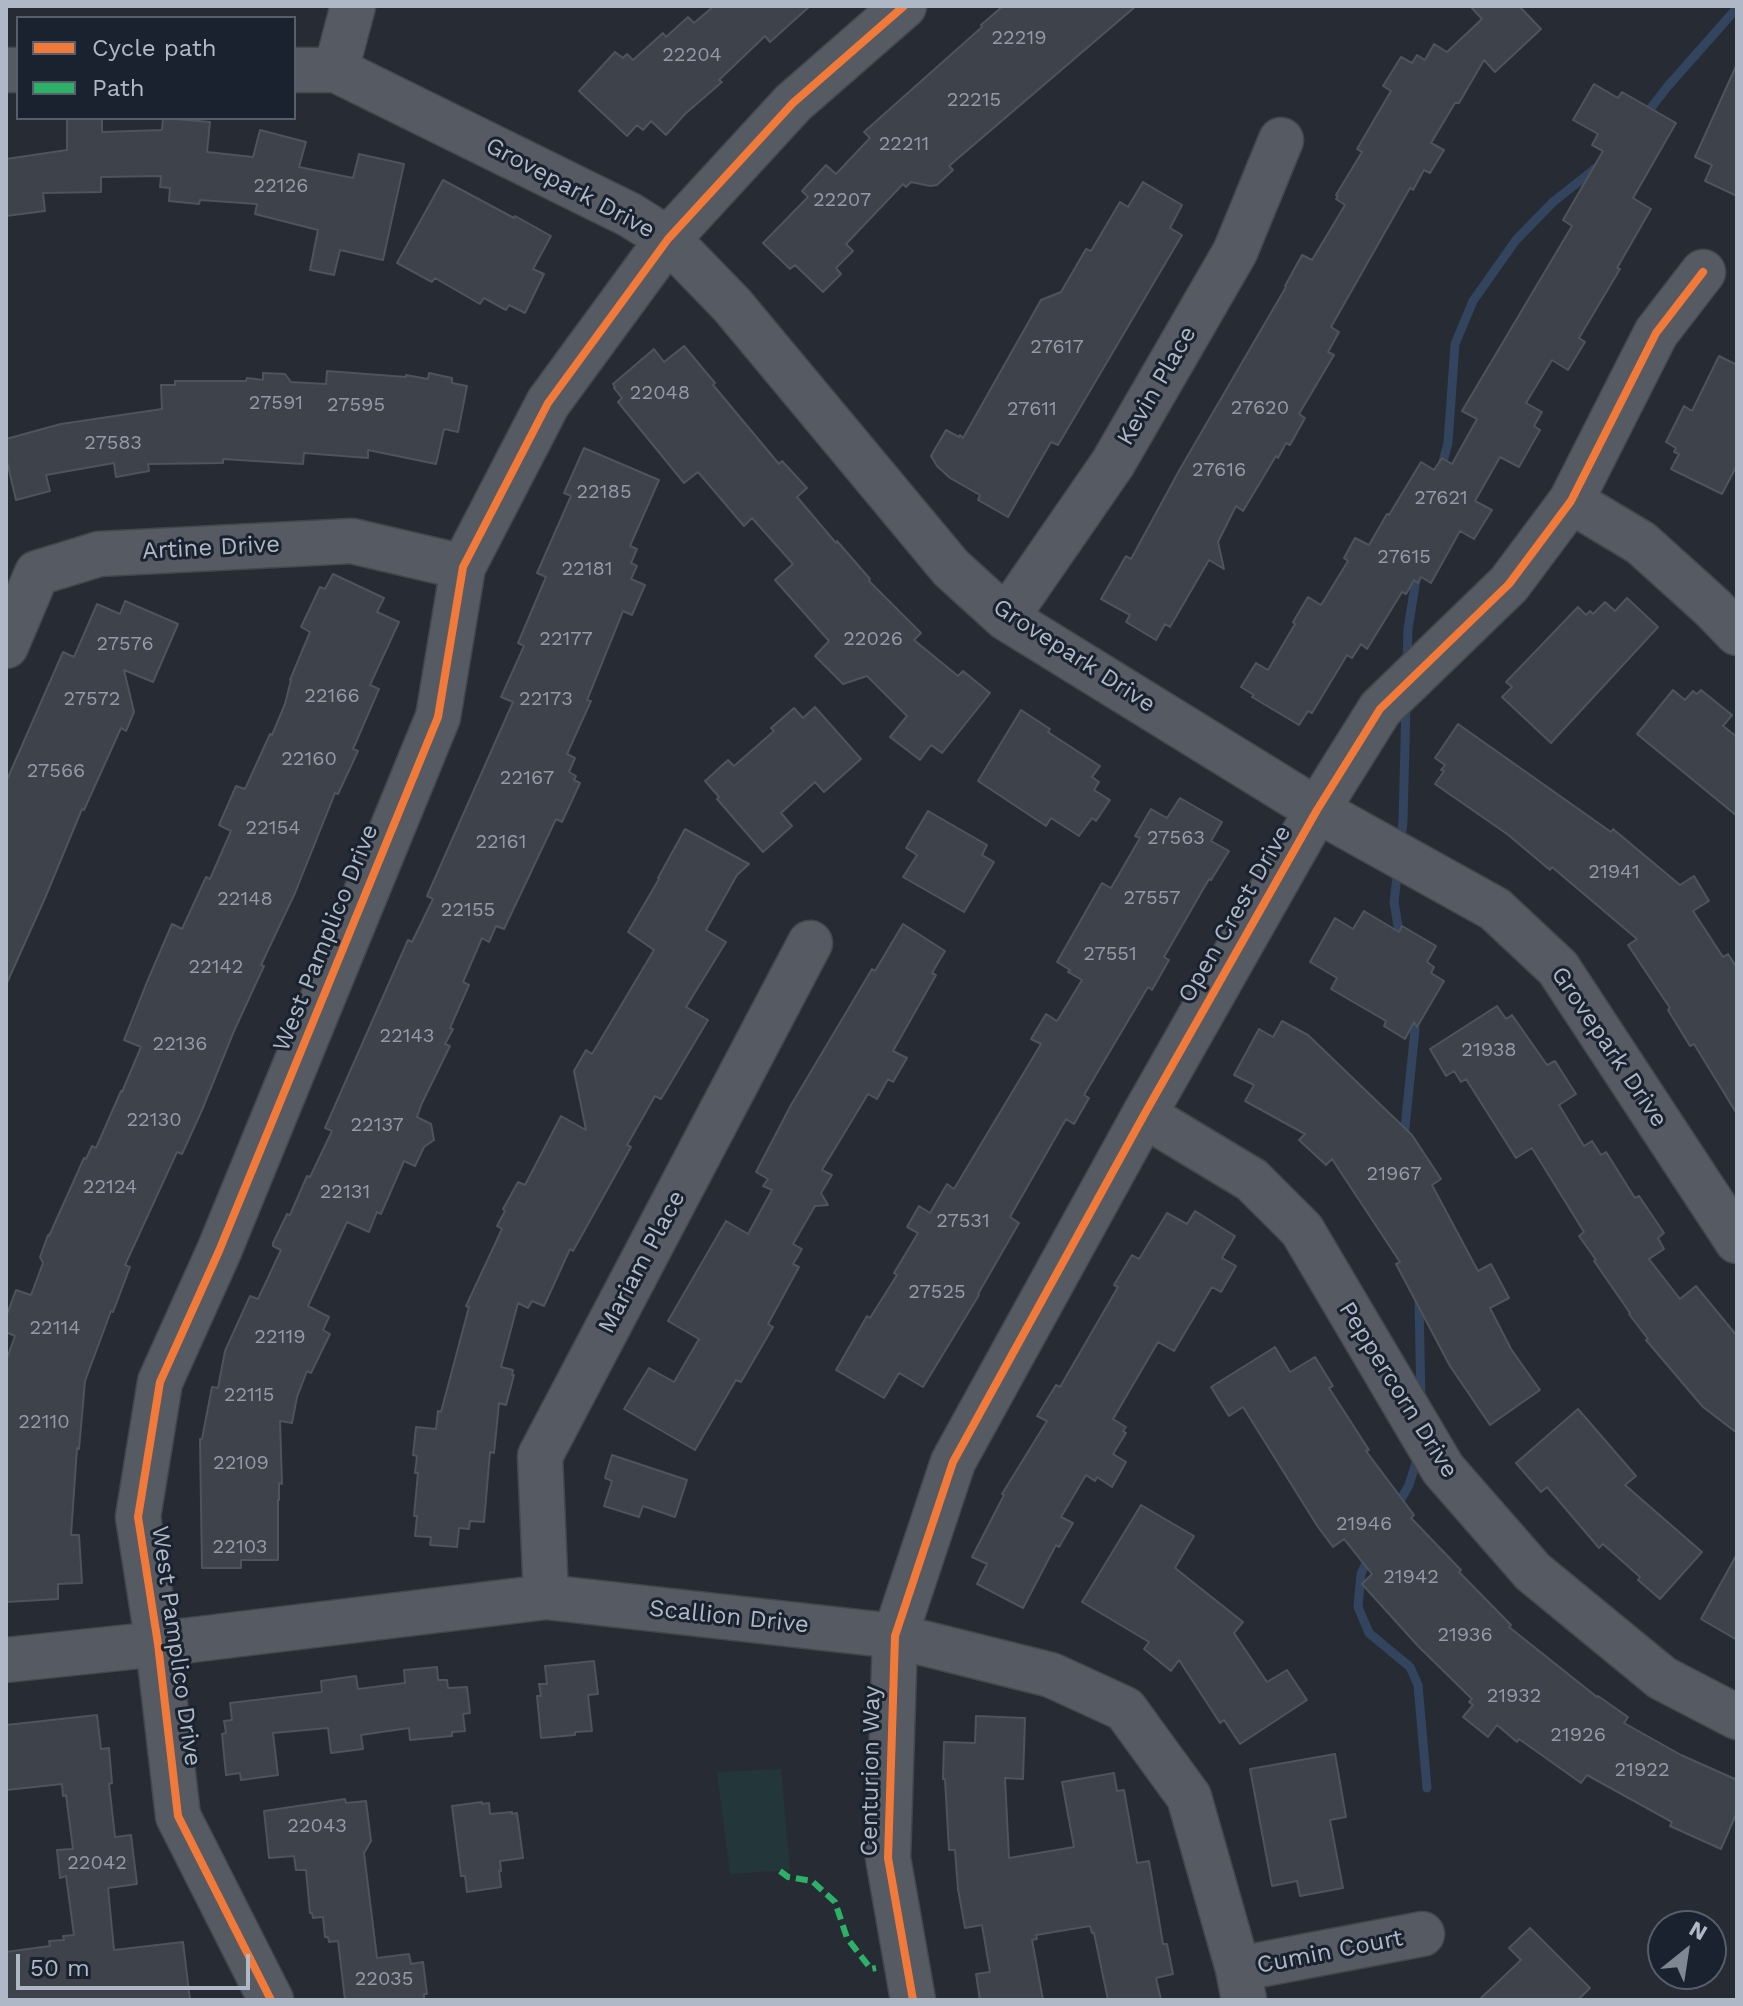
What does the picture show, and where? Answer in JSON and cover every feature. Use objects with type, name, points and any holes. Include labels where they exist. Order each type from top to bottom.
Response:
[{"type":"street","points":[[315,70],[353,6]]},
{"type":"street","name":"West Pamplico Drive","points":[[271,2000],[178,1816],[158,1644],[138,1517],[160,1382],[219,1251],[438,717],[463,567],[548,403],[668,239],[793,103],[904,6]]},
{"type":"street","name":"Grovepark Drive","points":[[315,70],[630,215],[668,239],[732,305],[951,568],[1006,618],[1317,810],[1495,909],[1558,968],[1737,1241]]},
{"type":"street","name":"Kevin Place","points":[[1006,618],[1113,463],[1235,252],[1281,140]]},
{"type":"street","name":"Open Crest Drive","points":[[895,1636],[953,1462],[1317,810],[1380,709],[1509,584],[1571,501],[1656,333],[1703,272]]},
{"type":"street","points":[[1571,501],[1641,543],[1737,633]]},
{"type":"street","name":"Artine Drive","points":[[6,646],[37,573],[99,554],[352,541],[463,567]]},
{"type":"street","name":"Mariam Place","points":[[546,1597],[540,1456],[810,943]]},
{"type":"street","name":"Peppercorn Drive","points":[[1144,1115],[1252,1180],[1302,1230],[1443,1469],[1533,1572],[1662,1678],[1737,1717]]},
{"type":"street","name":"Scallion Drive","points":[[6,1660],[546,1597],[895,1636],[1051,1675],[1125,1709],[1189,1797],[1241,1985]]},
{"type":"street","name":"Centurion Way","points":[[895,1636],[888,1858],[913,2000]]},
{"type":"street","name":"Cumin Court","points":[[1241,1985],[1422,1934]]},
{"type":"green space","points":[[781,1769],[790,1870],[730,1874],[717,1772]]},
{"type":"building","points":[[714,6],[810,6],[770,42],[765,36],[666,135],[651,121],[643,130],[637,125],[627,136],[579,91],[615,52],[623,58],[627,54],[633,60],[663,33],[666,37],[688,17],[694,23]]},
{"type":"building","points":[[1003,6],[1136,6],[949,166],[953,170],[937,185],[911,182],[906,187],[903,184],[846,244],[853,251],[836,268],[841,274],[823,292],[795,265],[790,269],[763,243],[808,197],[802,191],[826,165],[836,174],[870,138],[864,132]]},
{"type":"building","points":[[1470,6],[1519,6],[1541,29],[1495,72],[1484,60],[1459,103],[1455,103],[1431,143],[1444,150],[1430,173],[1424,170],[1413,190],[1410,188],[1331,327],[1339,332],[1328,352],[1334,355],[1299,414],[1305,418],[1290,445],[1286,443],[1278,458],[1276,456],[1243,511],[1236,506],[1218,542],[1224,569],[1209,560],[1170,627],[1165,624],[1156,640],[1126,622],[1130,615],[1101,599],[1126,556],[1131,559],[1302,255],[1312,260],[1345,205],[1336,199],[1336,195],[1362,152],[1357,149],[1391,91],[1383,86],[1401,57],[1412,63],[1417,55],[1425,60],[1434,44],[1447,52],[1482,19]]},
{"type":"building","points":[[1737,64],[1737,196],[1705,181],[1712,165],[1695,157]]},
{"type":"building","points":[[1594,84],[1618,98],[1622,92],[1676,123],[1633,198],[1651,209],[1579,338],[1585,342],[1568,370],[1552,360],[1526,403],[1542,412],[1534,426],[1540,430],[1519,467],[1500,457],[1475,501],[1492,510],[1474,539],[1460,531],[1431,583],[1421,577],[1418,583],[1414,580],[1406,594],[1402,592],[1367,649],[1361,644],[1352,658],[1347,655],[1312,713],[1308,711],[1299,725],[1241,687],[1256,663],[1268,670],[1308,597],[1321,605],[1348,561],[1344,558],[1355,538],[1369,545],[1421,462],[1434,470],[1442,458],[1452,464],[1477,419],[1462,411],[1572,226],[1563,220],[1603,151],[1592,145],[1598,134],[1573,120]]},
{"type":"building","points":[[67,120],[102,120],[102,132],[162,130],[163,120],[186,120],[210,122],[207,152],[253,157],[260,130],[306,142],[299,167],[353,178],[359,154],[404,164],[383,260],[340,250],[334,275],[310,270],[318,230],[255,214],[257,204],[169,201],[170,188],[160,187],[161,176],[101,177],[101,192],[43,193],[45,211],[6,216],[6,159],[67,150]]},
{"type":"building","points":[[443,180],[551,236],[533,269],[544,274],[525,313],[509,305],[506,310],[484,298],[480,304],[435,278],[432,282],[397,263]]},
{"type":"building","points":[[1143,182],[1182,205],[1170,228],[1182,235],[1058,445],[1051,442],[1008,517],[978,500],[980,495],[950,478],[931,456],[946,430],[963,438],[1041,300],[1061,292],[1086,249],[1091,251],[1120,202],[1128,207]]},
{"type":"building","points":[[684,346],[779,464],[782,461],[807,488],[797,497],[869,581],[921,633],[914,640],[958,676],[963,671],[990,693],[942,753],[931,745],[920,760],[890,737],[907,716],[867,676],[843,684],[815,656],[829,641],[775,580],[793,564],[752,518],[744,526],[698,472],[684,483],[618,402],[622,398],[613,384],[654,349],[664,362]]},
{"type":"building","points":[[1719,356],[1737,365],[1737,465],[1722,494],[1671,469],[1679,454],[1666,442],[1684,406],[1692,411]]},
{"type":"building","points":[[327,371],[428,379],[429,373],[452,378],[452,383],[467,386],[458,432],[444,429],[436,464],[368,450],[368,458],[304,453],[303,464],[223,459],[223,463],[148,464],[149,471],[116,477],[114,463],[46,475],[50,491],[16,500],[6,457],[6,439],[61,424],[162,409],[161,385],[175,385],[175,381],[263,380],[263,373],[285,374],[291,382],[326,384]]},
{"type":"building","points":[[584,448],[659,480],[630,546],[637,549],[631,563],[637,566],[631,579],[645,585],[632,615],[623,611],[587,700],[591,701],[567,754],[575,758],[569,772],[580,783],[562,822],[556,819],[504,929],[496,926],[489,942],[482,938],[463,982],[469,985],[445,1044],[450,1046],[417,1117],[431,1124],[434,1140],[424,1147],[415,1166],[404,1161],[381,1214],[377,1212],[369,1232],[347,1222],[308,1306],[329,1317],[323,1330],[330,1334],[311,1373],[307,1371],[297,1397],[292,1423],[280,1421],[282,1484],[279,1483],[278,1560],[241,1560],[241,1568],[202,1568],[200,1439],[212,1387],[218,1388],[225,1351],[250,1296],[258,1299],[281,1250],[273,1243],[332,1131],[325,1128],[408,940],[412,942],[433,899],[427,896],[513,702],[501,697],[524,646],[518,643],[546,577],[537,573],[571,496],[564,493]]},
{"type":"building","points":[[333,574],[384,598],[377,612],[399,622],[370,685],[379,689],[353,749],[358,751],[338,794],[335,793],[202,1110],[182,1154],[177,1152],[125,1265],[130,1267],[85,1381],[71,1535],[79,1535],[82,1583],[58,1584],[58,1599],[6,1602],[6,1361],[15,1336],[6,1332],[6,1317],[16,1290],[31,1295],[43,1263],[40,1257],[48,1235],[84,1158],[92,1146],[96,1148],[122,1092],[141,1047],[124,1040],[147,982],[172,924],[182,929],[206,877],[210,879],[231,831],[219,825],[236,786],[245,789],[272,735],[310,632],[301,627],[320,587],[325,589]]},
{"type":"building","points":[[1627,598],[1658,627],[1551,743],[1502,697],[1512,687],[1506,682],[1578,607],[1586,615],[1590,611],[1593,614],[1605,602],[1615,611]]},
{"type":"building","points":[[125,601],[178,624],[153,682],[124,670],[134,712],[126,731],[121,728],[82,809],[6,985],[6,782],[63,652],[74,657],[97,604],[120,614]]},
{"type":"building","points":[[1673,690],[1685,700],[1693,691],[1697,694],[1701,690],[1732,715],[1723,726],[1737,737],[1737,816],[1637,734]]},
{"type":"building","points":[[815,707],[861,759],[824,792],[815,782],[781,813],[792,826],[763,852],[705,781],[728,760],[734,766],[774,731],[771,728],[794,708],[803,718]]},
{"type":"building","points":[[1021,710],[1100,766],[1092,777],[1099,782],[1094,790],[1110,800],[1096,821],[1092,818],[1079,836],[1051,818],[1046,826],[978,781]]},
{"type":"building","points":[[1458,724],[1611,832],[1613,829],[1680,885],[1694,876],[1709,901],[1693,911],[1723,957],[1728,954],[1737,968],[1737,1114],[1694,1044],[1690,1046],[1668,1010],[1670,1008],[1628,945],[1637,939],[1552,867],[1550,870],[1507,834],[1435,784],[1445,765],[1435,758]]},
{"type":"building","points":[[1180,798],[1222,822],[1211,841],[1229,851],[1209,879],[1164,957],[1169,960],[1152,990],[1148,987],[1084,1095],[1089,1098],[1074,1124],[1066,1119],[1010,1217],[1019,1223],[923,1387],[899,1373],[884,1398],[836,1370],[867,1316],[870,1318],[897,1275],[894,1273],[918,1233],[907,1227],[919,1206],[930,1213],[947,1184],[954,1189],[1041,1044],[1031,1039],[1046,1014],[1057,1021],[1082,980],[1057,962],[1102,883],[1111,888],[1140,838],[1135,836],[1151,809],[1167,818]]},
{"type":"building","points":[[928,811],[987,845],[982,855],[994,862],[964,912],[903,877],[917,855],[906,848]]},
{"type":"building","points":[[685,829],[749,864],[737,875],[706,930],[726,942],[686,1007],[708,1020],[661,1099],[655,1096],[627,1145],[631,1147],[573,1251],[570,1249],[544,1306],[532,1301],[528,1308],[518,1303],[501,1367],[513,1370],[514,1375],[506,1405],[499,1403],[494,1453],[490,1452],[484,1522],[470,1521],[469,1529],[459,1528],[457,1547],[430,1545],[431,1537],[415,1536],[418,1473],[415,1473],[417,1456],[413,1455],[416,1427],[436,1429],[438,1411],[441,1412],[469,1307],[466,1306],[502,1229],[497,1226],[518,1182],[525,1185],[561,1116],[586,1130],[574,1071],[586,1050],[592,1054],[654,950],[628,932]]},
{"type":"building","points":[[1364,911],[1399,932],[1402,926],[1436,946],[1427,962],[1434,967],[1431,973],[1444,981],[1417,1027],[1414,1022],[1405,1039],[1384,1026],[1386,1021],[1331,989],[1337,978],[1310,962],[1335,918],[1353,929]]},
{"type":"building","points":[[903,924],[945,951],[932,973],[936,975],[893,1051],[907,1058],[893,1082],[888,1079],[877,1099],[868,1094],[822,1170],[832,1175],[821,1193],[828,1205],[815,1206],[793,1244],[802,1249],[793,1264],[799,1267],[768,1324],[773,1327],[741,1382],[736,1380],[695,1450],[624,1409],[649,1368],[674,1382],[699,1339],[668,1321],[726,1221],[748,1234],[772,1190],[763,1186],[768,1179],[756,1172],[791,1105],[872,969],[875,971]]},
{"type":"building","points":[[1497,1006],[1506,1019],[1512,1015],[1547,1065],[1555,1061],[1576,1094],[1559,1105],[1584,1146],[1592,1141],[1601,1155],[1606,1152],[1635,1198],[1639,1196],[1664,1233],[1658,1238],[1664,1249],[1649,1259],[1680,1299],[1696,1286],[1737,1336],[1737,1433],[1703,1407],[1646,1340],[1579,1236],[1584,1232],[1532,1148],[1516,1158],[1466,1079],[1461,1082],[1454,1071],[1446,1076],[1430,1049]]},
{"type":"building","points":[[1282,1021],[1308,1035],[1412,1135],[1441,1179],[1432,1185],[1478,1271],[1491,1264],[1509,1298],[1490,1308],[1511,1349],[1540,1390],[1490,1425],[1450,1366],[1396,1264],[1400,1262],[1332,1159],[1326,1165],[1299,1140],[1305,1134],[1245,1101],[1254,1085],[1234,1075],[1259,1029],[1273,1037]]},
{"type":"building","points":[[1195,1211],[1235,1236],[1222,1258],[1236,1266],[1221,1292],[1212,1287],[1174,1351],[1158,1342],[1113,1419],[1126,1427],[1123,1431],[1126,1433],[1113,1454],[1126,1462],[1112,1487],[1097,1477],[1095,1481],[1086,1475],[1061,1517],[1073,1523],[1059,1547],[1056,1545],[1023,1608],[977,1584],[987,1564],[972,1557],[1002,1494],[1047,1421],[1037,1416],[1056,1385],[1060,1387],[1118,1287],[1114,1285],[1132,1255],[1139,1259],[1167,1213],[1187,1224]]},
{"type":"building","points":[[1275,1347],[1290,1372],[1315,1357],[1333,1386],[1329,1388],[1369,1450],[1366,1451],[1414,1515],[1411,1518],[1511,1625],[1509,1627],[1597,1697],[1628,1717],[1624,1723],[1681,1755],[1737,1780],[1737,1812],[1721,1849],[1670,1826],[1672,1822],[1587,1775],[1581,1783],[1519,1739],[1517,1742],[1497,1725],[1488,1737],[1463,1717],[1473,1705],[1469,1702],[1472,1699],[1362,1584],[1372,1574],[1344,1539],[1333,1547],[1243,1407],[1229,1416],[1211,1387]]},
{"type":"building","points":[[1578,1409],[1636,1476],[1625,1485],[1702,1552],[1660,1599],[1603,1544],[1599,1548],[1547,1487],[1541,1492],[1516,1463]]},
{"type":"building","points":[[612,1455],[687,1480],[675,1517],[643,1506],[639,1517],[604,1506],[612,1481],[605,1478]]},
{"type":"building","points":[[1141,1505],[1194,1536],[1175,1568],[1243,1622],[1234,1633],[1267,1682],[1287,1670],[1307,1700],[1240,1744],[1224,1720],[1220,1723],[1179,1660],[1171,1671],[1144,1649],[1149,1642],[1082,1602]]},
{"type":"building","points":[[1737,1554],[1737,1640],[1701,1619]]},
{"type":"building","points":[[594,1661],[598,1694],[588,1695],[592,1731],[541,1738],[537,1696],[541,1696],[539,1684],[547,1684],[545,1666]]},
{"type":"building","points":[[437,1667],[438,1680],[447,1680],[448,1688],[467,1687],[470,1713],[463,1714],[465,1731],[452,1732],[452,1736],[410,1740],[409,1728],[361,1735],[363,1749],[331,1753],[328,1728],[273,1733],[278,1775],[241,1780],[240,1773],[226,1775],[222,1734],[226,1733],[224,1721],[232,1720],[230,1703],[322,1692],[321,1681],[356,1676],[358,1689],[405,1683],[404,1670]]},
{"type":"building","points":[[97,1715],[101,1749],[109,1748],[112,1783],[109,1784],[115,1837],[131,1835],[137,1884],[108,1888],[114,1950],[183,1942],[190,2000],[6,2000],[6,1952],[50,1946],[49,1941],[64,1940],[63,1936],[74,1935],[66,1876],[60,1878],[57,1850],[73,1849],[66,1795],[63,1796],[62,1784],[6,1790],[6,1725]]},
{"type":"building","points":[[976,1716],[1025,1718],[1023,1779],[1005,1778],[1009,1858],[1074,1847],[1062,1782],[1114,1773],[1117,1791],[1124,1790],[1137,1863],[1149,1861],[1163,1944],[1167,1944],[1173,1974],[1156,1978],[1161,2000],[1108,2000],[1090,1926],[1036,1935],[1037,1939],[1032,1940],[1043,2000],[980,2000],[976,1974],[990,1972],[982,1925],[965,1928],[955,1850],[949,1850],[943,1779],[944,1742],[975,1743]]},
{"type":"building","points":[[1335,1754],[1346,1817],[1330,1820],[1343,1888],[1300,1896],[1297,1881],[1272,1886],[1250,1769]]},
{"type":"building","points":[[345,1799],[346,1803],[366,1801],[371,1841],[364,1853],[377,1958],[409,1954],[411,1964],[423,1962],[427,1994],[424,1994],[424,2000],[345,2000],[338,1941],[329,1942],[325,1937],[323,1917],[313,1918],[310,1913],[306,1870],[296,1870],[294,1856],[269,1858],[264,1811]]},
{"type":"building","points":[[489,1803],[490,1814],[517,1813],[523,1858],[500,1861],[501,1887],[467,1892],[465,1876],[461,1876],[452,1806]]},
{"type":"building","points":[[1530,1928],[1590,1988],[1578,2000],[1479,2000],[1521,1960],[1509,1948]]},
{"type":"waterway","points":[[1643,118],[1737,8]]},
{"type":"waterway","points":[[1441,469],[1448,443],[1455,344],[1473,301],[1516,240],[1553,202],[1601,164]]},
{"type":"waterway","points":[[1407,661],[1408,629],[1417,573]]},
{"type":"waterway","points":[[1401,841],[1406,704]]},
{"type":"waterway","points":[[1398,868],[1394,902],[1401,944]]},
{"type":"waterway","points":[[1404,1138],[1415,1029],[1413,1014]]},
{"type":"waterway","points":[[1419,1300],[1421,1401]]},
{"type":"waterway","points":[[1396,1508],[1409,1485],[1418,1456]]},
{"type":"waterway","points":[[1369,1556],[1361,1574],[1358,1607],[1369,1633],[1410,1667],[1418,1685],[1427,1788]]},
{"type":"marked path","points":[[780,1871],[788,1877],[812,1881],[835,1902],[847,1938],[871,1969],[876,1968]]},
{"type":"cycle path","points":[[271,2000],[178,1816],[158,1644],[138,1517],[160,1382],[219,1251],[438,717],[463,567],[548,403],[668,239],[793,103],[904,6]]},
{"type":"cycle path","points":[[913,2000],[888,1858],[895,1636],[953,1462],[1144,1115],[1317,810],[1380,709],[1509,584],[1571,501],[1656,333],[1703,272]]}]
